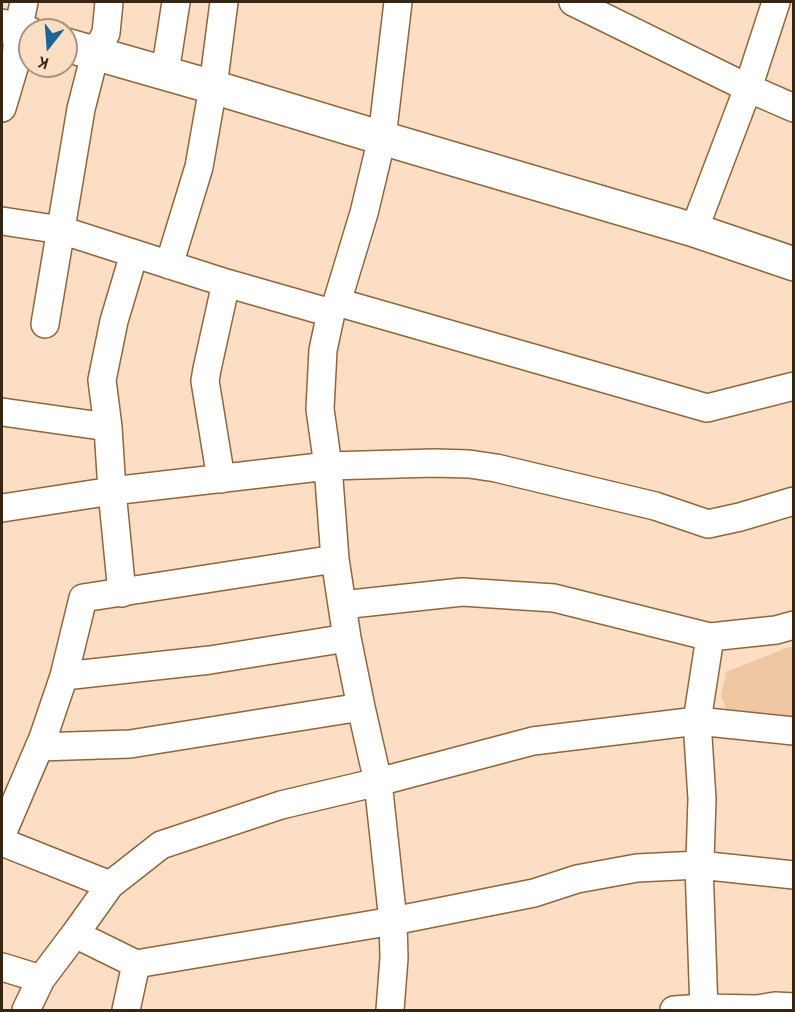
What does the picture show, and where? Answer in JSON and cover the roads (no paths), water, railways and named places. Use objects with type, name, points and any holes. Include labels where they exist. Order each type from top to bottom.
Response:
[{"type":"main road","points":[[81,50],[694,230],[794,264]]},
{"type":"street","points":[[45,324],[81,109],[81,50],[106,33],[109,2]]},
{"type":"street","points":[[165,73],[176,2]]},
{"type":"street","points":[[169,265],[199,167],[213,87],[224,2]]},
{"type":"street","points":[[390,1011],[394,958],[393,921],[378,782],[347,639],[335,560],[328,466],[320,409],[323,351],[364,213],[382,138],[398,2]]},
{"type":"street","points":[[573,2],[747,88],[794,108]]},
{"type":"street","points":[[694,230],[747,88],[776,2]]},
{"type":"street","points":[[2,108],[16,61],[18,23]]},
{"type":"street","points":[[2,221],[61,230],[226,283],[334,308],[707,408],[794,386]]},
{"type":"street","points":[[122,593],[102,380],[114,321],[134,254]]},
{"type":"street","points":[[221,479],[206,381],[226,283]]},
{"type":"street","points":[[2,412],[108,427]]},
{"type":"street","points":[[2,508],[112,491],[328,466],[434,463],[469,464],[496,468],[655,506],[708,524],[794,501]]},
{"type":"street","points":[[2,834],[39,747],[64,676],[82,598],[335,560]]},
{"type":"street","points":[[342,605],[462,592],[555,598],[710,637],[776,630],[794,625]]},
{"type":"street","points":[[704,1009],[699,864],[702,799],[697,721],[710,637]]},
{"type":"street","points":[[64,676],[210,660],[347,639]]},
{"type":"street","points":[[39,747],[130,744],[361,707]]},
{"type":"street","points":[[26,1011],[41,979],[110,885],[161,845],[281,805],[533,741],[697,721],[794,731]]},
{"type":"street","points":[[2,842],[110,885]]},
{"type":"street","points":[[75,934],[135,964],[393,921],[534,893],[577,879],[637,868],[699,864],[794,875]]},
{"type":"street","points":[[126,1011],[135,964]]},
{"type":"street","points":[[2,967],[41,979]]},
{"type":"street","points":[[674,1011],[794,1007]]}]
